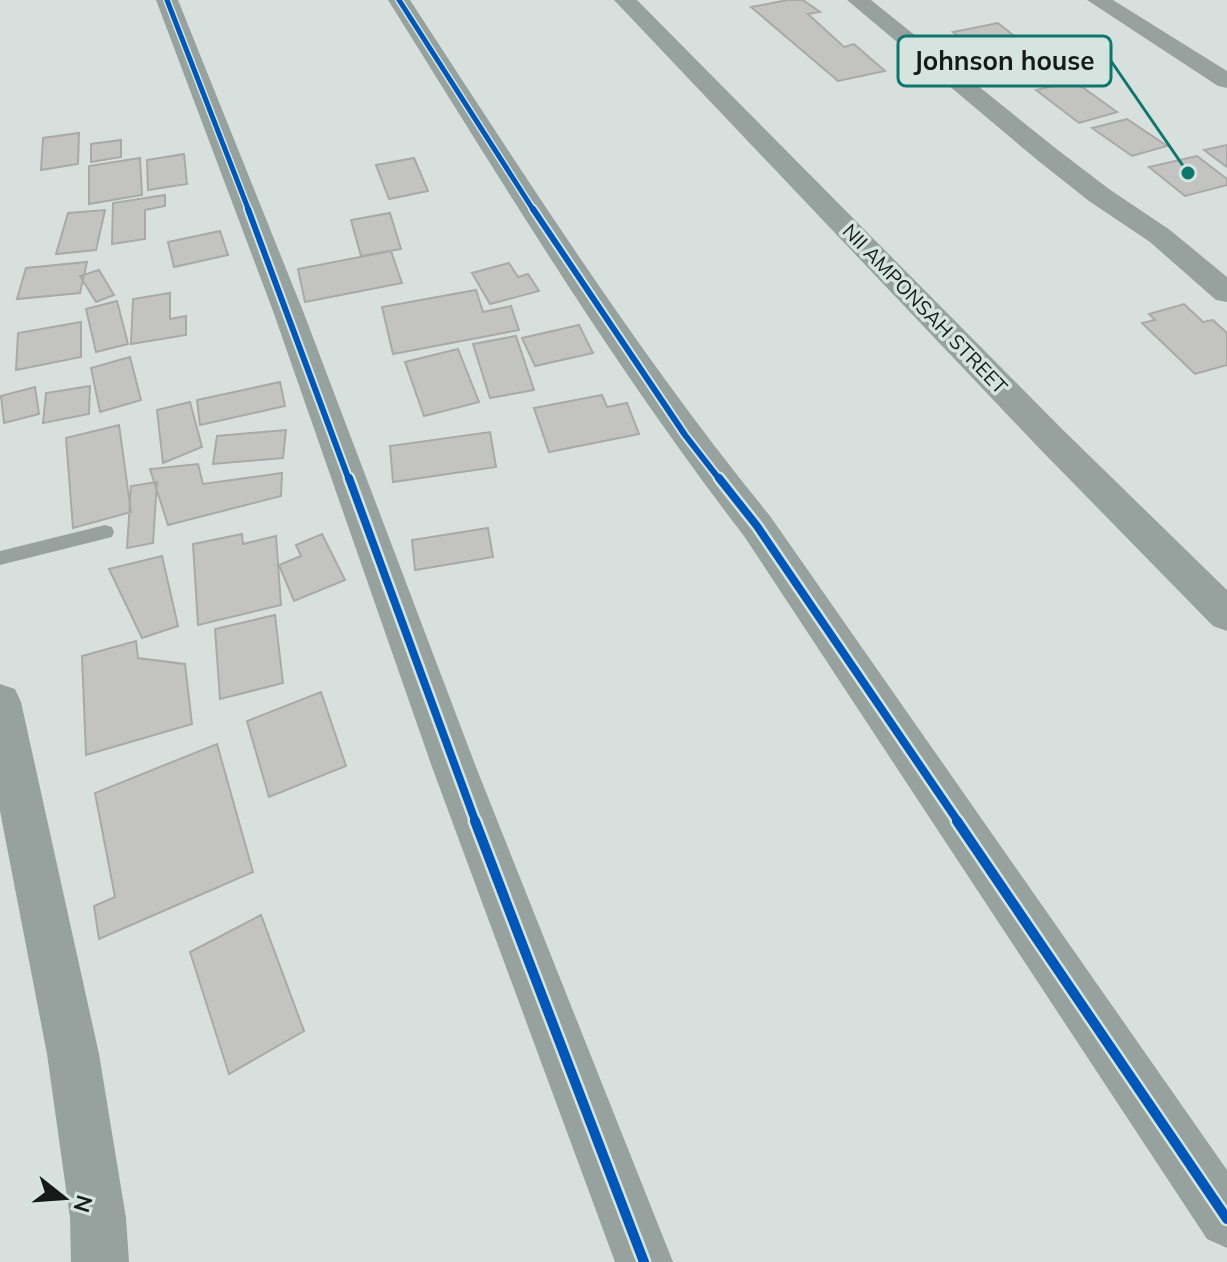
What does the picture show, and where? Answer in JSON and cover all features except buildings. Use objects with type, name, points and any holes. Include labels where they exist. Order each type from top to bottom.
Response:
[{"type":"street","points":[[167,0],[288,311],[454,767],[644,1262]]},
{"type":"street","points":[[399,0],[578,280],[685,435],[757,526],[1227,1219]]},
{"type":"street","name":"NII AMPONSAH STREET","points":[[625,0],[1049,437],[1227,615]]},
{"type":"street","points":[[858,0],[1045,153],[1099,195],[1160,236],[1227,293]]},
{"type":"street","points":[[1098,0],[1227,81]]},
{"type":"street","points":[[0,702],[73,1054],[98,1218],[100,1262]]},
{"type":"lane","points":[[0,558],[105,532]]},
{"type":"cycle path","points":[[167,0],[288,311],[454,767],[644,1262]]},
{"type":"cycle path","points":[[399,0],[578,280],[685,435],[757,526],[1227,1219]]},
{"type":"place","name":"Johnson house","points":[[1188,173]]}]
